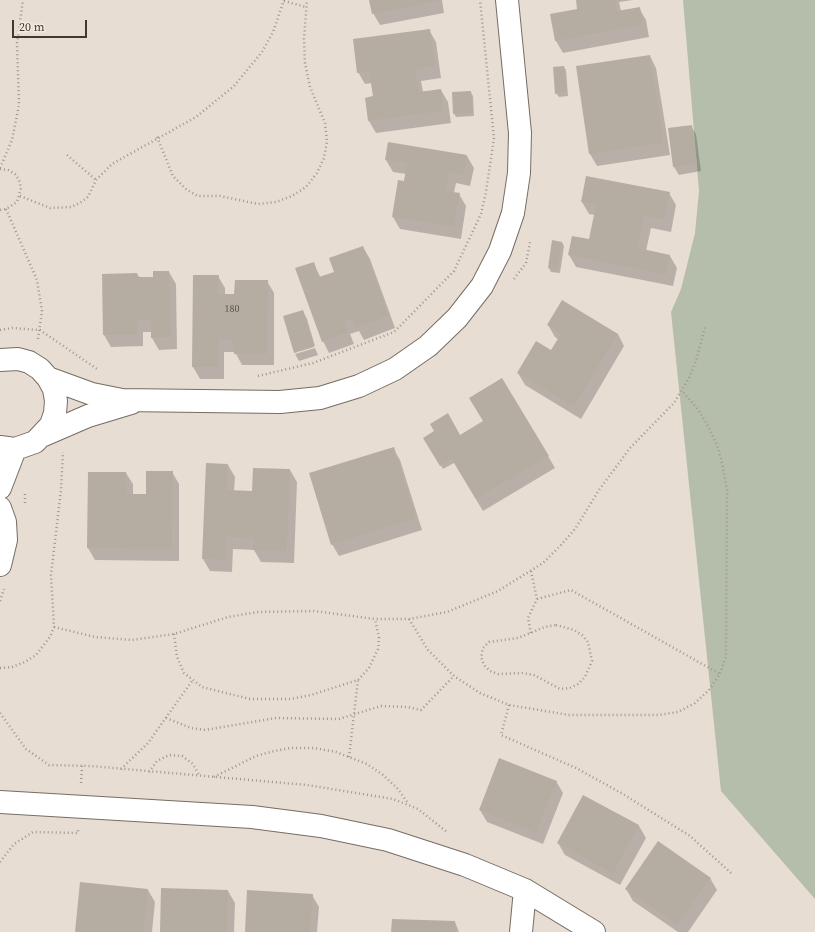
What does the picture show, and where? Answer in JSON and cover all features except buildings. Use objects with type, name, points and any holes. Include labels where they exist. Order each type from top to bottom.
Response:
[{"type":"street","points":[[48,378],[92,394],[138,401],[280,402],[320,398],[359,386],[395,369],[428,346],[457,318],[482,286],[500,251],[513,212],[520,173],[520,133],[507,0]]},
{"type":"street","points":[[0,360],[18,359],[29,362],[40,369],[48,378],[54,389],[56,401],[55,413],[51,425],[44,435]]},
{"type":"street","points":[[0,488],[7,448],[30,444],[44,435],[88,416],[138,401]]},
{"type":"street","points":[[0,508],[5,522],[6,540],[0,565]]},
{"type":"street","points":[[0,802],[252,817],[320,826],[388,840],[465,865],[525,890],[594,932]]},
{"type":"street","points":[[521,932],[525,890]]},
{"type":"path","points":[[0,210],[6,209],[17,202],[20,196],[21,188],[19,180],[14,174],[8,170],[0,168],[12,140],[19,105],[17,43],[23,0]]},
{"type":"path","points":[[20,196],[50,208],[71,207],[88,197],[96,180],[112,164],[196,117],[234,86],[262,52],[272,32],[284,0],[306,7]]},
{"type":"path","points":[[157,138],[173,176],[187,190],[198,196],[220,196],[258,204],[276,202],[292,196],[306,187],[324,158],[327,141],[325,124],[310,87],[305,63],[304,39],[307,0]]},
{"type":"path","points":[[254,378],[313,363],[394,332],[454,270],[481,214],[494,138],[480,0]]},
{"type":"path","points":[[67,155],[96,180]]},
{"type":"path","points":[[6,209],[37,280],[42,311],[40,330],[29,362]]},
{"type":"path","points":[[512,282],[526,263],[530,240]]},
{"type":"path","points":[[54,627],[78,634],[112,639],[152,638],[174,634],[228,617],[257,612],[314,611],[375,619],[409,619],[447,612],[473,603],[498,591],[531,571],[557,550],[575,529],[599,490],[626,454],[674,403],[682,391],[696,362],[705,327]]},
{"type":"path","points":[[0,330],[12,328],[40,330],[74,355],[88,361],[100,371]]},
{"type":"path","points":[[409,619],[428,650],[454,676],[480,693],[509,705],[569,715],[659,715],[678,712],[695,703],[709,690],[720,674],[726,656],[727,490],[717,445],[700,413],[682,391]]},
{"type":"path","points":[[0,668],[25,662],[36,655],[50,637],[54,627],[50,574],[61,490],[64,426]]},
{"type":"path","points":[[25,487],[25,507]]},
{"type":"path","points":[[531,571],[537,599],[528,618],[531,634]]},
{"type":"path","points":[[0,601],[5,586]]},
{"type":"path","points":[[537,599],[571,590],[720,674]]},
{"type":"path","points":[[174,634],[180,665],[184,673],[192,681],[202,687],[231,696],[270,700],[311,695],[358,680],[369,668],[378,649],[379,638],[375,619]]},
{"type":"path","points":[[556,625],[574,630],[582,635],[588,642],[592,661],[585,678],[570,688],[560,689],[534,675],[522,673],[498,674],[490,671],[484,665],[481,657],[483,648],[490,642],[518,638],[531,634],[545,627],[556,625]]},
{"type":"path","points":[[166,718],[191,728],[205,730],[276,718],[339,719],[367,710],[394,706],[421,710],[454,676]]},
{"type":"path","points":[[349,757],[358,680]]},
{"type":"path","points":[[121,769],[148,744],[192,681]]},
{"type":"path","points":[[509,705],[501,735],[576,768],[623,794],[690,836],[731,873]]},
{"type":"path","points":[[0,713],[26,748],[49,765],[91,766],[307,785],[393,799],[408,804],[428,816],[450,835]]},
{"type":"path","points":[[213,777],[256,756],[274,751],[314,748],[349,757],[367,764],[383,775],[397,788],[408,804]]},
{"type":"path","points":[[149,772],[156,761],[169,755],[182,756],[193,764],[199,776]]},
{"type":"green space","points":[[683,0],[815,0],[815,899],[721,791],[671,312],[681,289],[695,233],[699,191]]}]
